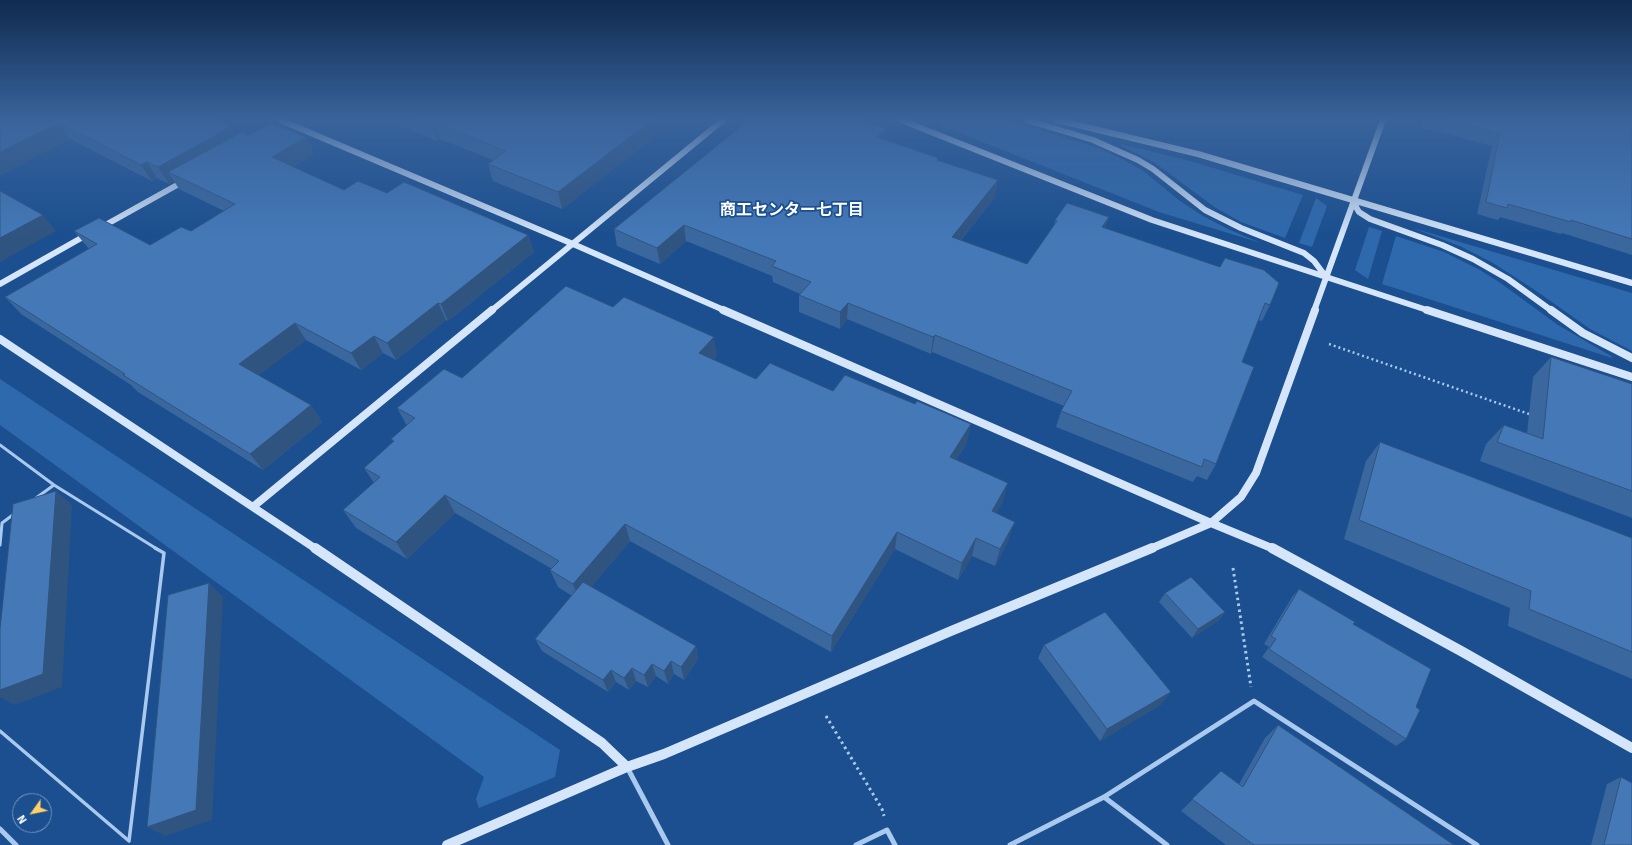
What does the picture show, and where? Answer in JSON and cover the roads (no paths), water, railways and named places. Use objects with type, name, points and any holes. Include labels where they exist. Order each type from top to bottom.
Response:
[{"type":"street","points":[[370,159],[573,244],[1211,523],[1278,550],[1632,748]]},
{"type":"street","points":[[254,506],[675,159]]},
{"type":"street","points":[[1000,159],[1152,220],[1632,377]]},
{"type":"street","points":[[1137,159],[1159,174],[1205,210],[1241,228],[1304,253],[1314,261],[1326,277]]},
{"type":"street","points":[[1217,159],[1632,283]]},
{"type":"street","points":[[447,845],[627,767],[664,754],[950,631],[1211,523],[1241,497],[1256,473],[1369,159]]},
{"type":"street","points":[[0,284],[193,175]]},
{"type":"street","points":[[1355,200],[1356,207],[1370,219],[1442,245],[1473,259],[1508,279],[1583,333],[1632,358]]},
{"type":"street","points":[[0,339],[254,506],[602,743],[627,767],[668,845]]},
{"type":"street","points":[[1010,845],[1104,798],[1254,701],[1477,845]]},
{"type":"street","points":[[1104,798],[1167,845]]},
{"type":"street","points":[[0,829],[16,845]]},
{"type":"street","points":[[856,845],[887,830],[895,845]]},
{"type":"lane","points":[[0,445],[54,485],[164,553],[129,841],[0,731]]},
{"type":"lane","points":[[31,502],[54,485]]},
{"type":"lane","points":[[0,545],[2,523],[20,510]]},
{"type":"district","name":"商工センター七丁目","points":[[792,211]]}]
